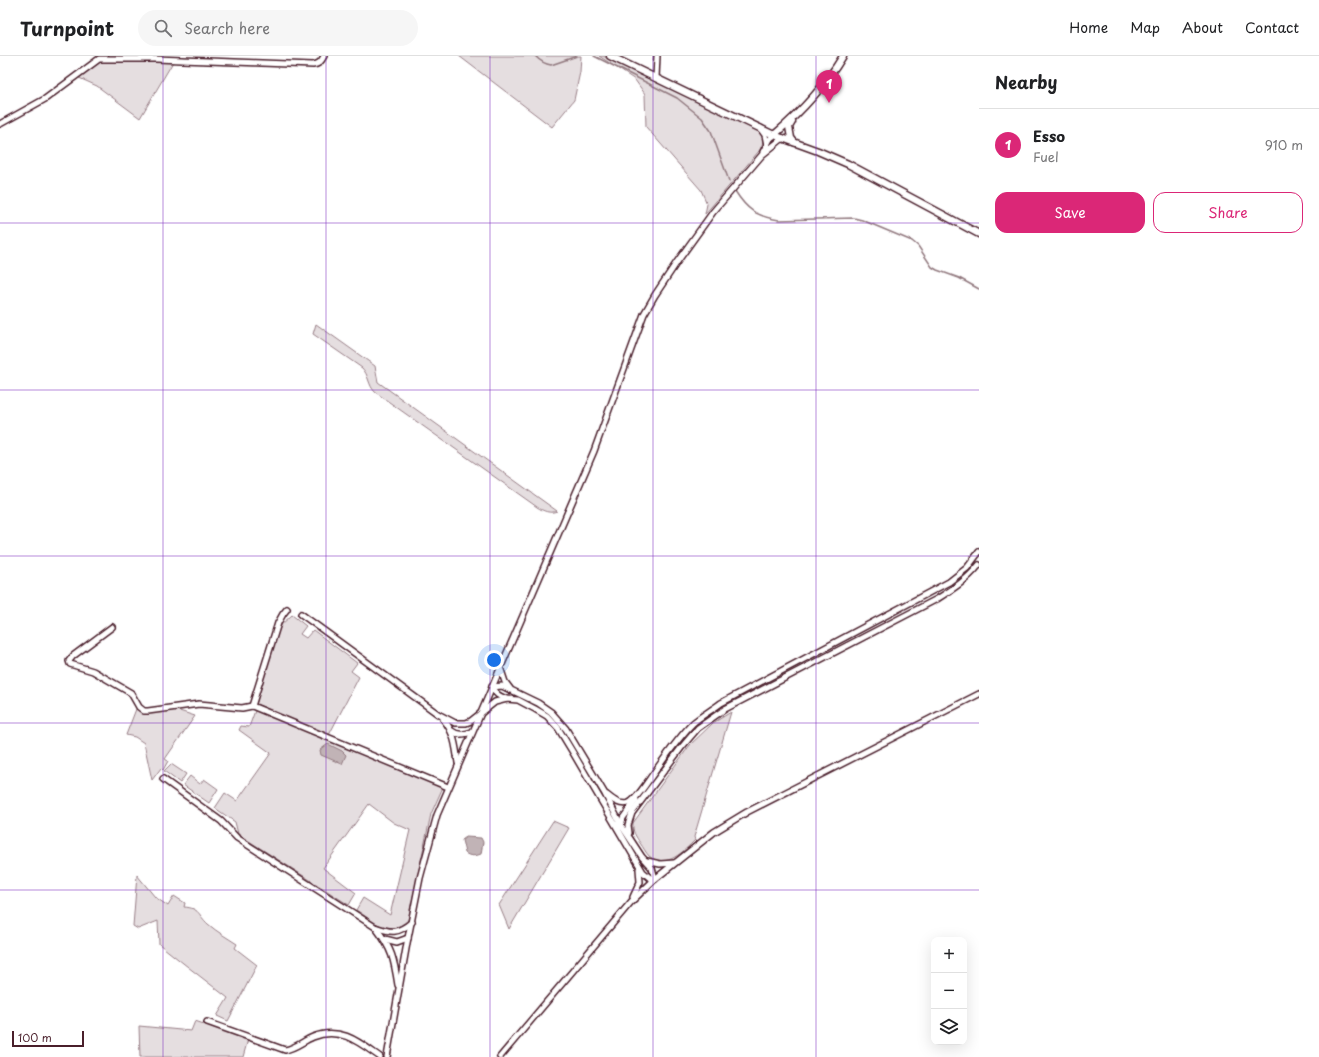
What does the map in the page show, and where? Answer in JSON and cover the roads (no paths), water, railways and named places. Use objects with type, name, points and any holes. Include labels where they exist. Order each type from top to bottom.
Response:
[{"type":"main road","points":[[610,56],[763,129],[780,140],[792,141],[848,164],[979,234]]},
{"type":"main road","points":[[774,135],[795,117],[823,84],[843,56]]},
{"type":"main road","points":[[780,140],[795,117]]},
{"type":"main road","points":[[789,128],[792,141]]},
{"type":"main road","points":[[763,129],[773,131],[781,129]]},
{"type":"street","points":[[0,124],[45,100],[99,59],[156,59],[313,65],[321,61],[324,56]]},
{"type":"street","points":[[656,78],[657,56]]},
{"type":"street","points":[[763,129],[767,145]]},
{"type":"street","points":[[387,1057],[406,940],[412,922],[420,878],[437,815],[470,734],[481,714],[594,451],[640,325],[648,307],[672,268],[702,225],[762,154],[774,135]]},
{"type":"street","points":[[762,154],[780,140]]},
{"type":"street","points":[[625,840],[621,831],[623,818],[675,744],[693,724],[705,714],[734,696],[949,582],[967,568],[979,552]]},
{"type":"street","points":[[608,812],[616,823],[625,823],[681,748],[698,728],[709,719],[725,709],[937,599],[963,582],[979,565]]},
{"type":"street","points":[[252,706],[278,624],[287,609]]},
{"type":"street","points":[[301,614],[438,714],[463,726],[470,734]]},
{"type":"street","points":[[112,627],[73,656],[69,661],[70,664],[93,671],[131,693],[140,709],[148,712],[199,704],[242,708],[252,706],[448,787]]},
{"type":"street","points":[[500,668],[505,682],[511,690]]},
{"type":"street","points":[[492,687],[502,686],[538,703],[559,720],[566,729],[621,824],[642,857],[652,868],[655,880]]},
{"type":"street","points":[[492,687],[494,693],[500,697],[518,700],[547,716],[558,728],[638,864],[646,875],[655,880]]},
{"type":"street","points":[[500,1057],[631,902],[675,863],[714,832],[747,812],[979,694]]},
{"type":"street","points":[[455,723],[466,723],[481,714],[495,702],[507,699]]},
{"type":"street","points":[[438,714],[452,731],[458,764]]},
{"type":"street","points":[[452,731],[460,734],[470,734]]},
{"type":"street","points":[[162,779],[221,821],[237,838],[375,927],[392,932],[406,940]]},
{"type":"street","points":[[604,794],[623,804],[632,802],[643,789]]},
{"type":"street","points":[[632,813],[628,825],[632,840]]},
{"type":"street","points":[[647,861],[660,864],[675,863]]},
{"type":"street","points":[[631,902],[640,882],[638,864]]},
{"type":"street","points":[[392,932],[403,929],[412,922]]},
{"type":"street","points":[[375,927],[388,945],[394,960],[399,988]]},
{"type":"street","points":[[384,939],[397,942],[406,940]]},
{"type":"street","points":[[207,1022],[285,1050],[297,1046],[313,1036],[340,1034],[354,1039],[380,1057]]},
{"type":"waterway","points":[[535,56],[542,62],[551,65],[577,56]]},
{"type":"waterway","points":[[594,56],[677,98],[702,118],[711,131],[729,181]]},
{"type":"waterway","points":[[735,191],[744,203],[753,211],[779,220],[854,218],[862,220],[912,241],[918,246],[932,267],[959,278],[979,289]]},
{"type":"place","name":"Esso","points":[[829,103]]}]
